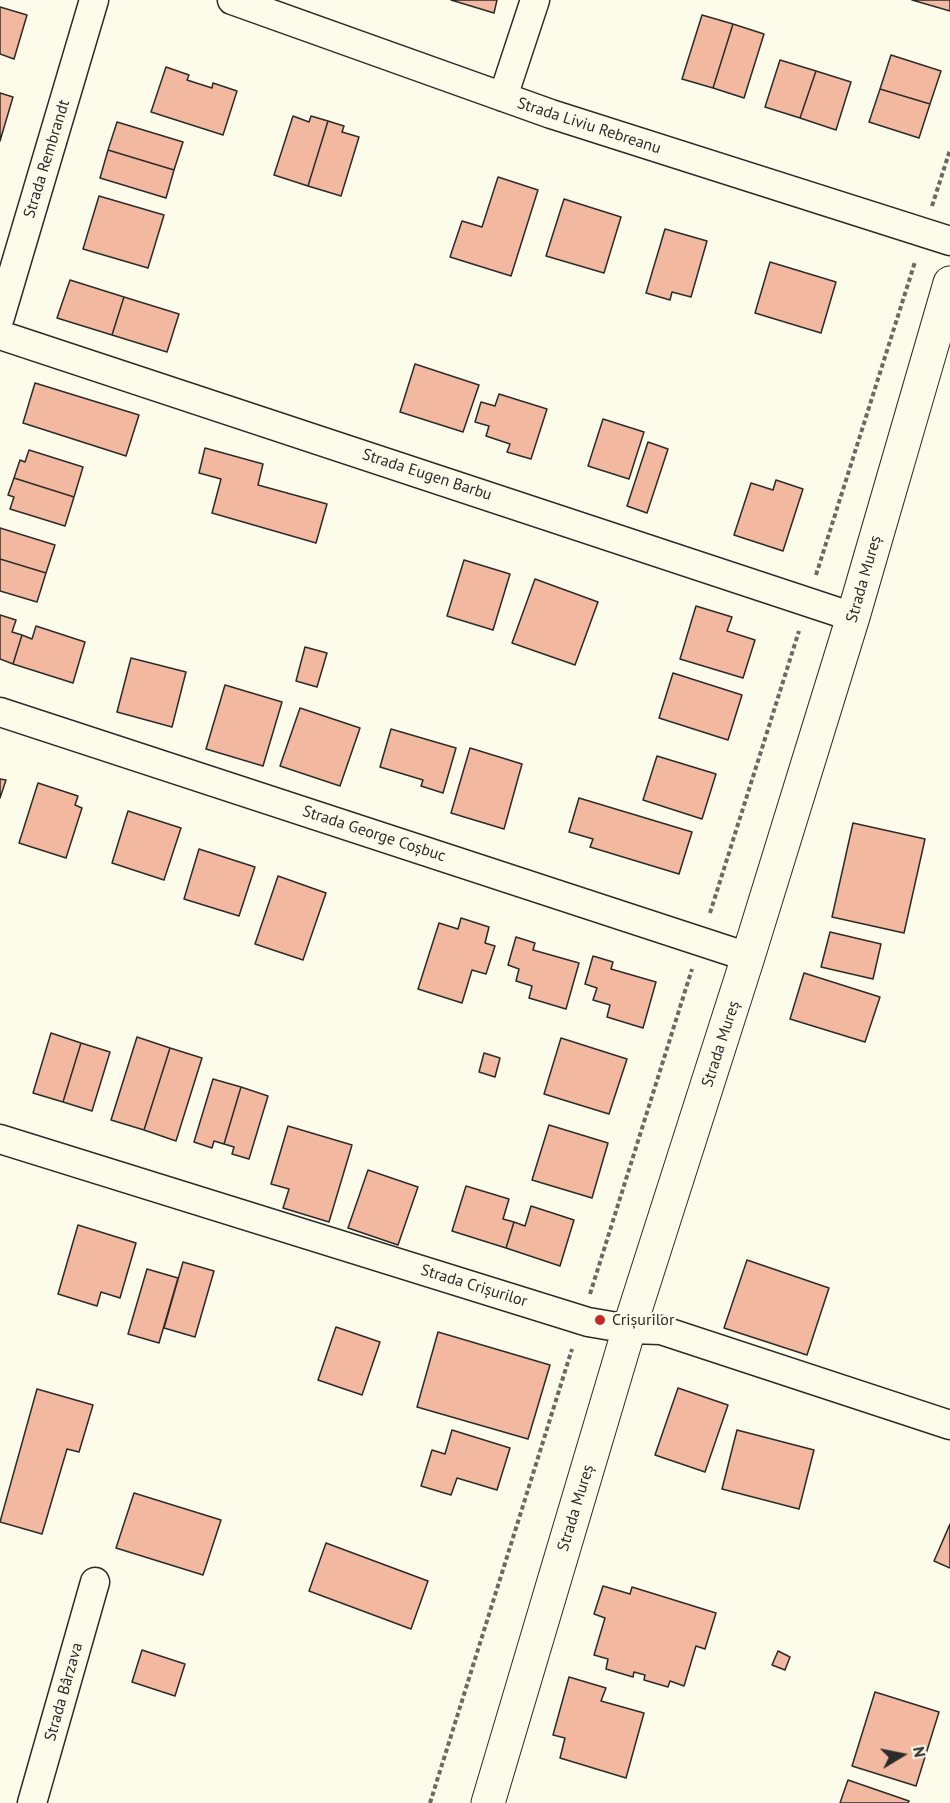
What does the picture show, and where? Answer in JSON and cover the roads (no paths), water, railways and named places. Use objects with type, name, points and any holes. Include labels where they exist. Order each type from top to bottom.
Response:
[{"type":"street","name":"Strada Rembrandt","points":[[0,318],[94,0]]},
{"type":"street","name":"Strada Liviu Rebreanu","points":[[232,0],[503,97],[937,237]]},
{"type":"street","points":[[503,97],[535,0]]},
{"type":"street","name":"Strada Mureș","points":[[488,1803],[629,1329],[748,957],[853,617],[950,284]]},
{"type":"street","name":"Strada Eugen Barbu","points":[[0,335],[853,617]]},
{"type":"street","name":"Strada George Coșbuc","points":[[0,712],[748,957]]},
{"type":"street","name":"Strada Crișurilor","points":[[0,1139],[582,1320],[629,1329],[661,1330],[950,1425]]},
{"type":"street","name":"Strada Bârzava","points":[[32,1803],[95,1582]]},
{"type":"place","name":"Crișurilor","points":[[600,1320]]}]
